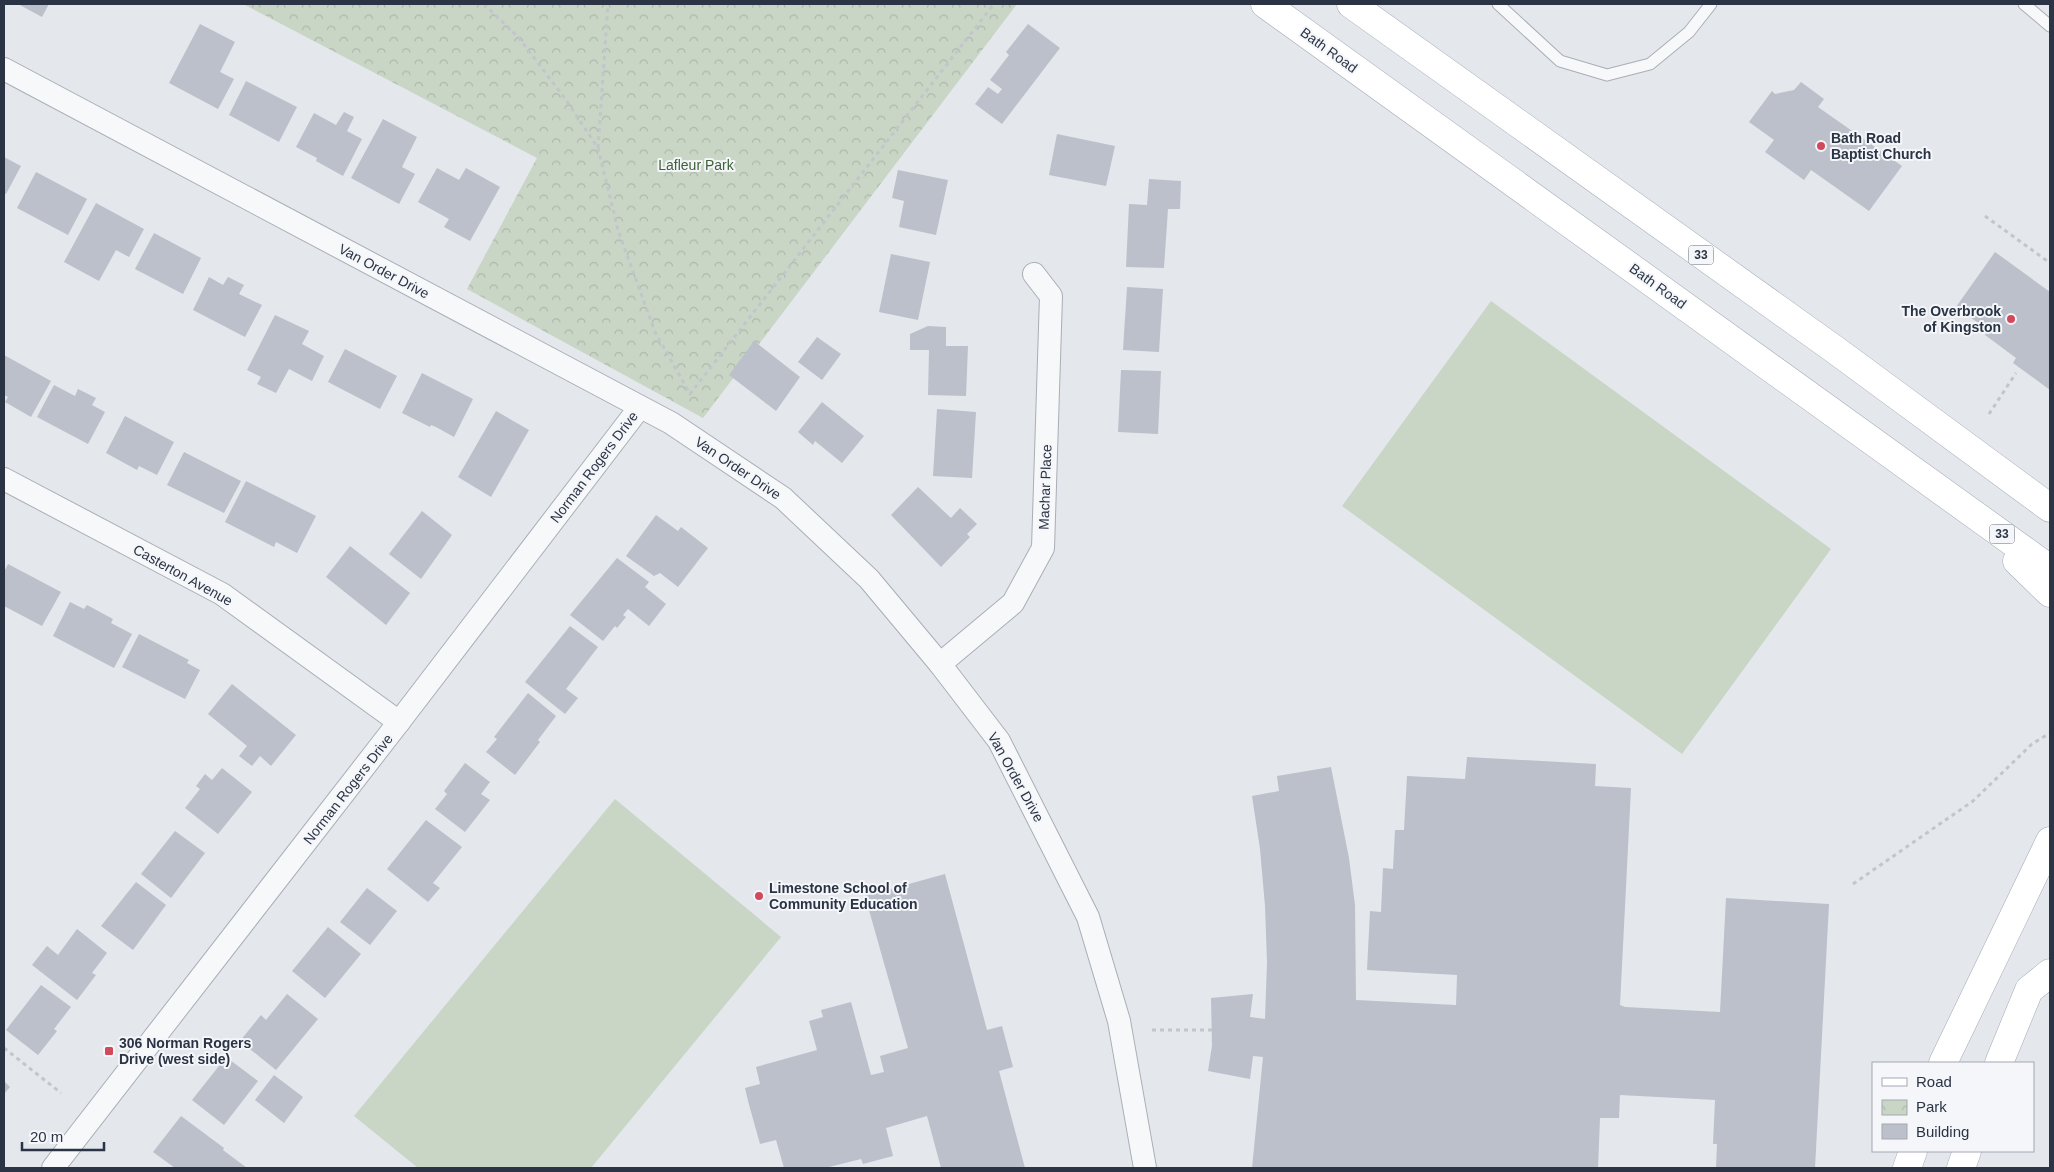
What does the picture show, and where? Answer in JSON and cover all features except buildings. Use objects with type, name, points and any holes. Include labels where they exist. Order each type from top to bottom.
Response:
[{"type":"main road","name":"Bath Road","points":[[1265,4],[1954,498],[2050,569]]},
{"type":"main road","name":"33","points":[[1351,4],[1834,349],[2050,508]]},
{"type":"main road","points":[[1954,498],[2050,594]]},
{"type":"main road","points":[[1943,1062],[2050,841]]},
{"type":"main road","points":[[2002,940],[2050,873]]},
{"type":"main road","points":[[1999,1062],[2029,990],[2050,960]]},
{"type":"main road","points":[[2029,990],[2050,973]]},
{"type":"main road","points":[[1907,1168],[1912,1152]]},
{"type":"main road","points":[[1961,1168],[1967,1152]]},
{"type":"street","name":"Van Order Drive","points":[[4,69],[672,423],[783,498],[869,579],[940,664],[999,741],[1088,917],[1119,1021],[1145,1168]]},
{"type":"street","name":"Machar Place","points":[[940,664],[1014,603],[1043,548],[1051,296],[1034,274]]},
{"type":"street","name":"Norman Rogers Drive","points":[[63,1165],[640,407]]},
{"type":"street","name":"Casterton Avenue","points":[[4,479],[222,594],[400,722]]},
{"type":"lane","points":[[1498,4],[1560,61],[1608,75],[1650,64],[1689,32],[1711,4]]},
{"type":"lane","points":[[2024,4],[2050,26]]},
{"type":"path","points":[[484,4],[519,38],[566,100],[598,148]]},
{"type":"path","points":[[608,4],[598,148],[618,230],[655,332],[690,394],[994,4]]},
{"type":"path","points":[[1985,216],[2050,263]]},
{"type":"path","points":[[1989,414],[2016,373]]},
{"type":"path","points":[[1853,884],[1973,801],[2032,744],[2050,733]]},
{"type":"path","points":[[1152,1030],[1213,1030]]},
{"type":"path","points":[[4,1048],[62,1093]]},
{"type":"green space","name":"Lafleur Park","points":[[243,4],[1017,4],[703,418],[467,289],[537,158]]},
{"type":"green space","points":[[1491,301],[1831,549],[1682,754],[1342,506]]},
{"type":"green space","points":[[615,799],[781,937],[591,1168],[418,1168],[354,1116]]},
{"type":"place","name":"Bath Road Baptist Church","points":[[1821,146]]},
{"type":"place","name":"The Overbrook of Kingston","points":[[2011,319]]},
{"type":"place","name":"Limestone School of Community Education","points":[[759,896]]},
{"type":"place","name":"306 Norman Rogers Drive (west side)","points":[[109,1051]]}]
